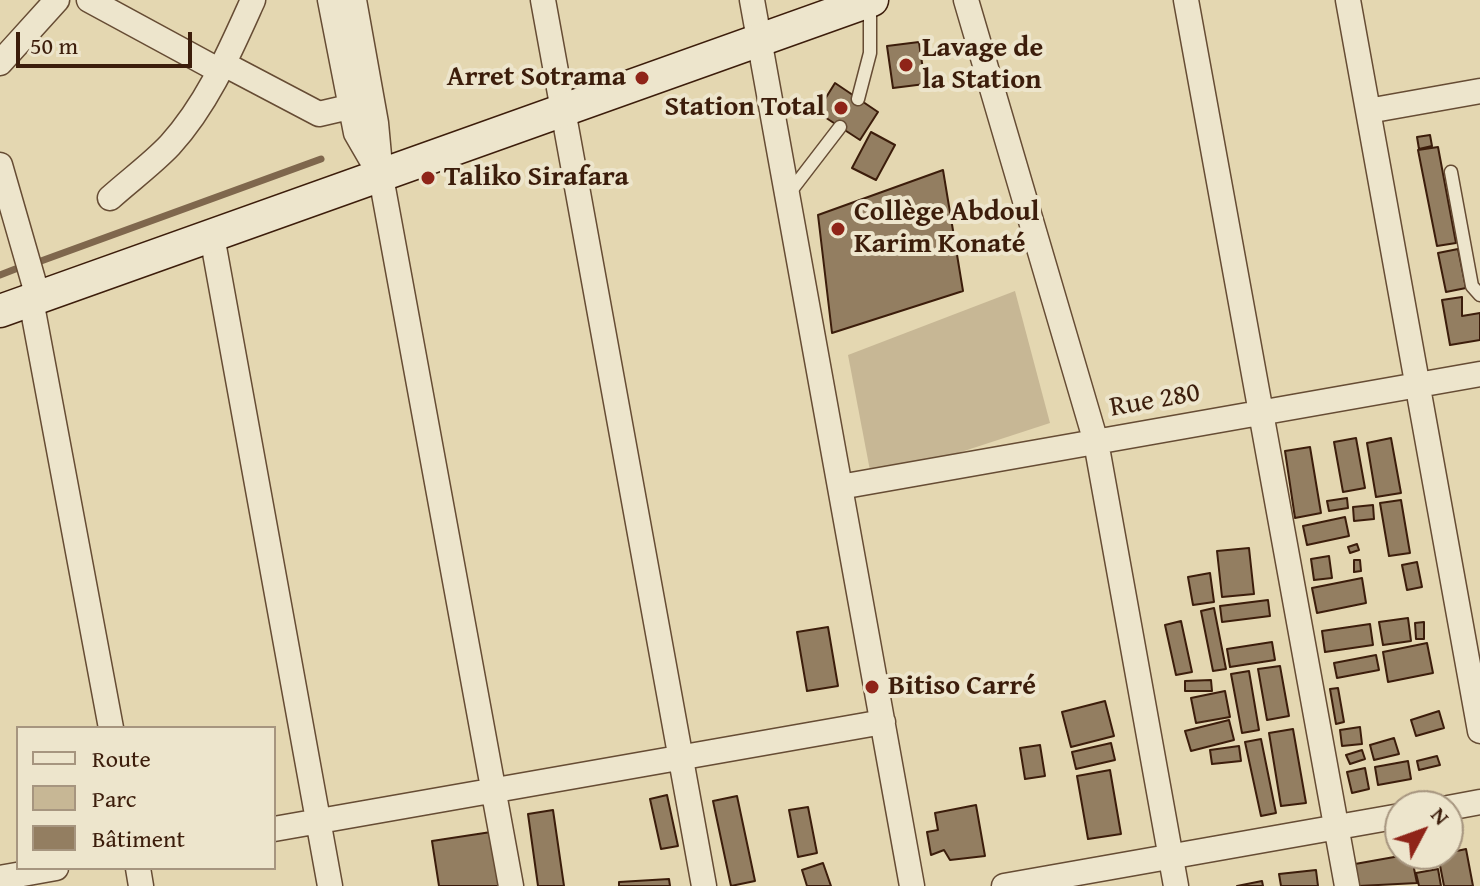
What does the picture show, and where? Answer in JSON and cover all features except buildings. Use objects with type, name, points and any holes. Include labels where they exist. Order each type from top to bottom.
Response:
[{"type":"street","points":[[0,63],[57,0]]},
{"type":"street","points":[[89,0],[319,114],[361,105]]},
{"type":"street","points":[[110,198],[169,146],[197,112],[222,68],[253,0]]},
{"type":"street","points":[[330,0],[361,105]]},
{"type":"street","points":[[354,0],[361,105],[356,133],[381,177],[511,886]]},
{"type":"street","points":[[543,0],[704,886]]},
{"type":"street","points":[[752,0],[912,886]]},
{"type":"street","points":[[0,311],[381,177],[563,107],[871,0]]},
{"type":"street","points":[[966,0],[1096,442],[1176,886]]},
{"type":"street","points":[[1186,0],[1347,886]]},
{"type":"street","points":[[1348,0],[1480,731]]},
{"type":"street","points":[[1368,111],[1480,91]]},
{"type":"street","points":[[0,165],[35,299],[111,726]]},
{"type":"street","points":[[212,236],[330,886]]},
{"type":"street","name":"Rue 280","points":[[840,487],[1480,374]]},
{"type":"street","points":[[276,829],[883,722]]},
{"type":"street","points":[[1004,886],[1384,819]]},
{"type":"street","points":[[0,878],[45,870]]},
{"type":"lane","points":[[858,99],[870,53],[871,0]]},
{"type":"lane","points":[[787,196],[840,127]]},
{"type":"lane","points":[[1451,172],[1472,286],[1480,295]]},
{"type":"green space","points":[[1015,291],[1050,423],[872,481],[848,355]]},
{"type":"waterway","points":[[41,261],[321,159]]},
{"type":"waterway","points":[[0,275],[18,268]]},
{"type":"place","name":"Lavage de la Station","points":[[906,65]]},
{"type":"place","name":"Arret Sotrama","points":[[642,78]]},
{"type":"place","name":"Station Total","points":[[841,108]]},
{"type":"place","name":"Taliko Sirafara","points":[[428,178]]},
{"type":"place","name":"Collège Abdoul Karim Konaté","points":[[838,229]]},
{"type":"place","name":"Bitiso Carré","points":[[872,687]]}]
